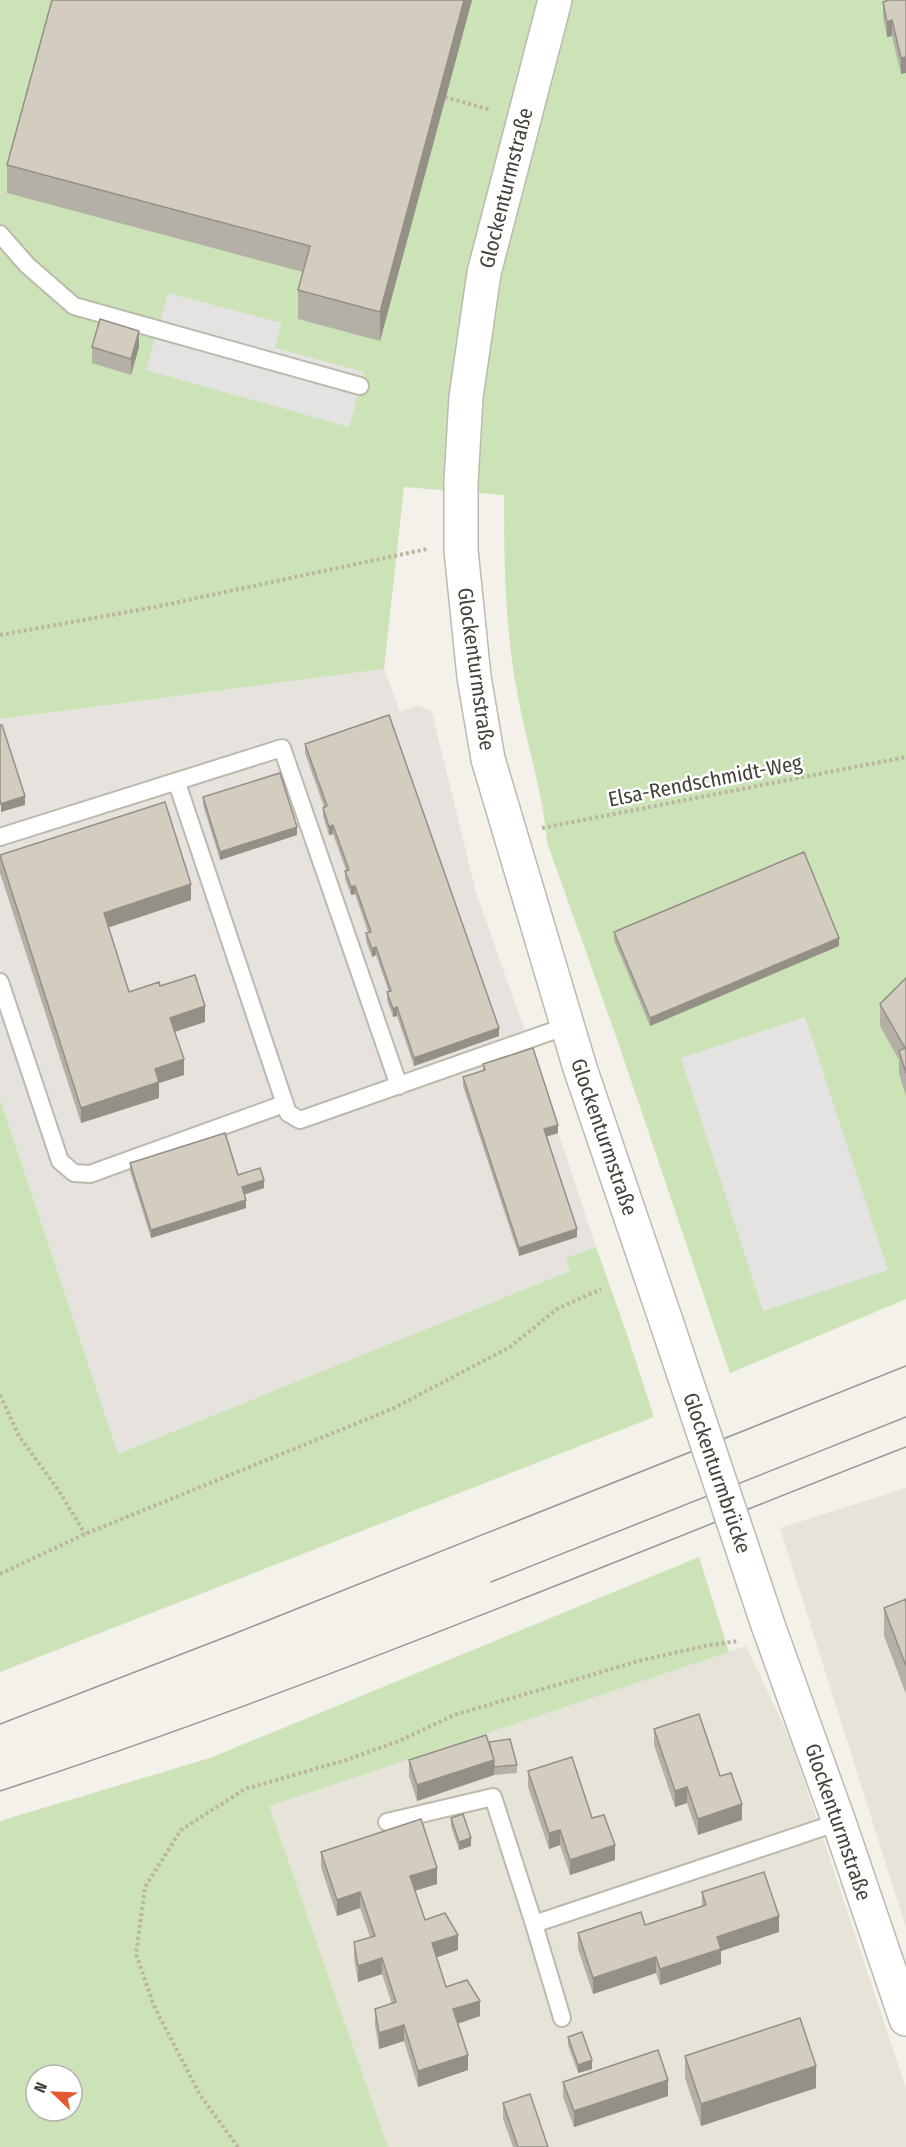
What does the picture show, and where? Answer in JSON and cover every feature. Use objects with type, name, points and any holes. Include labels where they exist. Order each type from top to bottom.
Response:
[{"type":"street","name":"Glockenturmstraße","points":[[555,0],[484,273],[466,397],[461,482],[461,550],[474,677],[488,759],[567,1026],[666,1321]]},
{"type":"street","name":"Glockenturmbrücke","points":[[666,1321],[768,1625]]},
{"type":"street","name":"Glockenturmstraße","points":[[768,1625],[839,1822],[906,2019]]},
{"type":"lane","points":[[0,234],[27,265],[74,306],[360,386]]},
{"type":"lane","points":[[0,837],[282,748],[399,1086]]},
{"type":"lane","points":[[177,783],[288,1113],[300,1120],[567,1026]]},
{"type":"lane","points":[[0,982],[60,1161],[74,1173],[90,1174],[284,1104]]},
{"type":"lane","points":[[387,1822],[493,1797],[562,2018]]},
{"type":"lane","points":[[534,1924],[839,1822]]},
{"type":"path","points":[[445,97],[491,110]]},
{"type":"path","points":[[0,635],[155,607],[427,549]]},
{"type":"path","name":"Elsa-Rendschmidt-Weg","points":[[509,835],[906,758]]},
{"type":"path","points":[[0,1574],[85,1534],[392,1409],[510,1347],[557,1309],[602,1289]]},
{"type":"path","points":[[0,1395],[19,1436],[59,1491],[85,1534]]},
{"type":"path","points":[[238,2147],[200,2095],[154,2006],[136,1954],[146,1887],[181,1830],[245,1789],[346,1760],[399,1741],[454,1715],[642,1660],[739,1641]]},
{"type":"shaded area","points":[[168,293],[282,323],[275,348],[364,372],[349,427],[146,370]]},
{"type":"shaded area","points":[[384,669],[400,712],[419,705],[432,712],[476,892],[528,1040],[596,1247],[567,1258],[570,1271],[118,1455],[0,1099],[0,719]]},
{"type":"shaded area","points":[[805,1017],[888,1270],[763,1311],[681,1058]]},
{"type":"shaded area","points":[[906,1488],[906,1928],[780,1528]]},
{"type":"shaded area","points":[[746,1646],[790,1739],[906,2088],[906,2147],[388,2147],[268,1806]]},
{"type":"green space","points":[[0,0],[906,0],[906,1299],[730,1373],[618,1042],[547,842],[542,805],[518,697],[510,647],[505,571],[504,495],[404,487],[384,669],[0,719]]},
{"type":"green space","points":[[0,1099],[118,1454],[570,1271],[566,1258],[596,1247],[654,1417],[0,1672]]},
{"type":"green space","points":[[699,1557],[729,1652],[269,1806],[388,2147],[0,2147],[0,1821],[210,1758]]},
{"type":"building","points":[[52,0],[464,0],[380,312],[298,290],[310,246],[7,165]]},
{"type":"building","points":[[906,0],[906,57],[901,58],[892,20],[887,22],[883,2]]},
{"type":"building","points":[[100,319],[139,331],[131,359],[92,347]]},
{"type":"building","points":[[389,715],[499,1028],[414,1058],[397,1007],[393,1009],[387,992],[391,991],[376,947],[372,949],[366,933],[371,932],[355,886],[351,887],[345,871],[349,870],[333,825],[329,827],[323,808],[327,806],[305,744]]},
{"type":"building","points":[[0,725],[2,725],[25,796],[1,804],[0,799]]},
{"type":"building","points":[[280,773],[297,827],[220,852],[203,797]]},
{"type":"building","points":[[165,802],[191,884],[104,913],[129,992],[159,982],[160,986],[195,975],[205,1006],[170,1018],[184,1059],[155,1069],[159,1082],[81,1108],[0,855]]},
{"type":"building","points":[[804,852],[839,938],[650,1018],[614,932]]},
{"type":"building","points":[[906,978],[906,1073],[899,1051],[905,1048],[880,1004]]},
{"type":"building","points":[[533,1048],[558,1125],[544,1129],[577,1229],[519,1248],[463,1077],[485,1070],[483,1064]]},
{"type":"building","points":[[225,1133],[238,1175],[260,1168],[264,1180],[242,1187],[246,1200],[151,1230],[130,1163]]},
{"type":"building","points":[[906,1599],[906,1666],[884,1608]]},
{"type":"building","points":[[699,1714],[720,1776],[731,1773],[742,1804],[698,1819],[687,1787],[675,1791],[654,1729]]},
{"type":"building","points":[[486,1735],[494,1760],[417,1785],[409,1760]]},
{"type":"building","points":[[510,1739],[517,1765],[494,1767],[489,1742]]},
{"type":"building","points":[[572,1757],[592,1818],[604,1815],[615,1845],[570,1860],[560,1830],[549,1833],[528,1771]]},
{"type":"building","points":[[463,1814],[471,1838],[459,1842],[451,1818]]},
{"type":"building","points":[[421,1819],[437,1868],[410,1876],[425,1920],[445,1913],[458,1935],[432,1943],[446,1987],[467,1980],[480,2001],[453,2009],[468,2055],[418,2071],[404,2025],[379,2033],[375,2009],[396,2002],[382,1958],[358,1966],[354,1942],[375,1936],[360,1892],[337,1900],[321,1852]]},
{"type":"building","points":[[764,1872],[779,1916],[717,1937],[721,1949],[660,1969],[656,1957],[593,1978],[578,1933],[641,1912],[645,1925],[706,1905],[702,1892]]},
{"type":"building","points":[[800,2018],[816,2066],[701,2104],[685,2056]]},
{"type":"building","points":[[582,2032],[592,2060],[578,2065],[568,2037]]},
{"type":"building","points":[[658,2050],[668,2080],[574,2111],[563,2082]]},
{"type":"building","points":[[530,2094],[548,2147],[518,2147],[503,2103]]},
{"type":"tram line","points":[[0,1724],[231,1635],[906,1366]]},
{"type":"tram line","points":[[491,1582],[906,1417]]},
{"type":"tram line","points":[[0,1791],[229,1712],[906,1447]]}]
